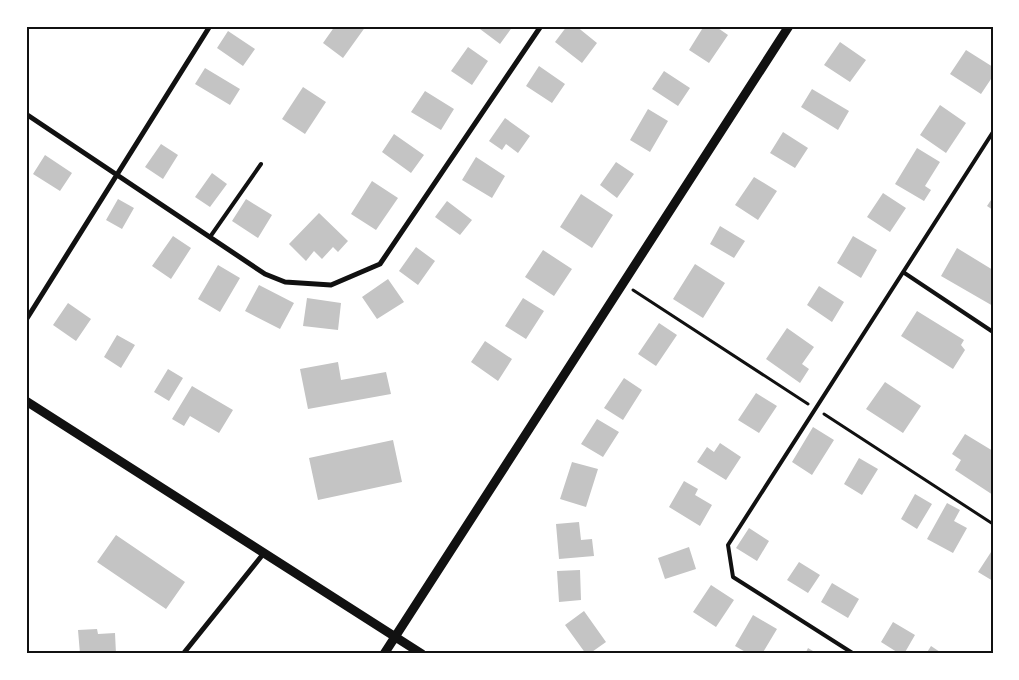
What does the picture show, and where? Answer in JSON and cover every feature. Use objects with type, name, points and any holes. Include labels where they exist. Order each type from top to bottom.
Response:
[{"type":"street","points":[[26,320],[210,26]]},
{"type":"street","points":[[26,114],[265,274],[285,282],[331,285],[380,264],[541,26]]},
{"type":"street","points":[[384,654],[789,26]]},
{"type":"street","points":[[26,401],[422,654]]},
{"type":"street","points":[[183,654],[264,553]]},
{"type":"lane","points":[[854,654],[733,578],[728,545],[993,132]]},
{"type":"lane","points":[[210,238],[261,164]]},
{"type":"lane","points":[[903,272],[993,332]]},
{"type":"building","points":[[335,26],[366,26],[343,58],[323,43]]},
{"type":"building","points":[[482,26],[513,26],[500,44],[480,29]]},
{"type":"building","points":[[567,26],[576,26],[597,43],[582,63],[555,42]]},
{"type":"building","points":[[704,26],[715,26],[728,35],[709,63],[689,50]]},
{"type":"building","points":[[228,31],[255,49],[243,66],[217,48]]},
{"type":"building","points":[[840,42],[866,60],[850,82],[824,65]]},
{"type":"building","points":[[468,47],[488,61],[472,85],[451,71]]},
{"type":"building","points":[[966,50],[993,67],[993,76],[981,94],[950,74]]},
{"type":"building","points":[[539,66],[565,84],[552,103],[526,86]]},
{"type":"building","points":[[205,68],[240,89],[230,105],[195,84]]},
{"type":"building","points":[[664,71],[690,88],[678,106],[652,89]]},
{"type":"building","points":[[303,87],[326,102],[305,134],[282,119]]},
{"type":"building","points":[[812,89],[849,111],[838,130],[801,107]]},
{"type":"building","points":[[425,91],[454,109],[441,130],[411,112]]},
{"type":"building","points":[[940,105],[966,123],[946,153],[920,135]]},
{"type":"building","points":[[648,109],[668,121],[650,152],[630,140]]},
{"type":"building","points":[[505,118],[530,136],[518,153],[506,144],[502,150],[489,141]]},
{"type":"building","points":[[783,132],[808,148],[795,168],[770,153]]},
{"type":"building","points":[[394,134],[424,155],[411,173],[382,152]]},
{"type":"building","points":[[161,144],[178,155],[163,179],[145,167]]},
{"type":"building","points":[[917,148],[940,162],[925,186],[931,190],[924,201],[895,184]]},
{"type":"building","points":[[45,155],[72,173],[60,191],[33,174]]},
{"type":"building","points":[[476,157],[505,176],[492,198],[462,180]]},
{"type":"building","points":[[616,162],[634,174],[617,198],[600,185]]},
{"type":"building","points":[[212,173],[227,184],[210,207],[195,197]]},
{"type":"building","points":[[754,177],[777,191],[758,220],[735,205]]},
{"type":"building","points":[[372,181],[398,198],[376,230],[351,214]]},
{"type":"building","points":[[883,193],[906,208],[890,232],[867,217]]},
{"type":"building","points":[[581,194],[613,215],[592,248],[560,227]]},
{"type":"building","points":[[993,197],[993,210],[987,206]]},
{"type":"building","points":[[118,199],[134,208],[122,229],[106,220]]},
{"type":"building","points":[[246,199],[272,215],[258,238],[232,221]]},
{"type":"building","points":[[447,201],[472,220],[460,235],[435,217]]},
{"type":"building","points":[[319,213],[348,241],[338,252],[333,247],[322,259],[314,251],[306,261],[289,244]]},
{"type":"building","points":[[720,226],[745,241],[734,258],[710,244]]},
{"type":"building","points":[[173,236],[191,248],[171,279],[152,266]]},
{"type":"building","points":[[853,236],[877,250],[861,278],[837,263]]},
{"type":"building","points":[[416,247],[435,261],[418,285],[399,271]]},
{"type":"building","points":[[957,248],[993,270],[993,306],[941,276]]},
{"type":"building","points":[[543,250],[572,269],[554,296],[525,277]]},
{"type":"building","points":[[695,264],[725,283],[703,318],[673,299]]},
{"type":"building","points":[[218,265],[240,278],[220,312],[198,299]]},
{"type":"building","points":[[388,279],[404,302],[377,319],[362,297]]},
{"type":"building","points":[[259,285],[294,303],[280,329],[245,311]]},
{"type":"building","points":[[819,286],[844,302],[832,322],[807,305]]},
{"type":"building","points":[[307,298],[341,303],[338,330],[303,326]]},
{"type":"building","points":[[523,298],[544,311],[526,339],[505,326]]},
{"type":"building","points":[[68,303],[91,319],[76,341],[53,325]]},
{"type":"building","points":[[917,311],[964,340],[961,345],[965,350],[953,369],[901,336]]},
{"type":"building","points":[[659,323],[677,335],[656,366],[638,354]]},
{"type":"building","points":[[787,328],[814,347],[802,364],[809,369],[800,383],[766,359]]},
{"type":"building","points":[[117,335],[135,345],[121,368],[104,357]]},
{"type":"building","points":[[485,341],[512,359],[498,381],[471,362]]},
{"type":"building","points":[[338,362],[341,380],[386,372],[391,394],[308,409],[300,369]]},
{"type":"building","points":[[168,369],[183,378],[169,401],[154,392]]},
{"type":"building","points":[[624,378],[642,390],[623,420],[604,408]]},
{"type":"building","points":[[885,382],[921,406],[903,433],[866,409]]},
{"type":"building","points":[[192,386],[233,410],[219,433],[190,416],[184,426],[172,419]]},
{"type":"building","points":[[756,393],[777,406],[759,433],[738,420]]},
{"type":"building","points":[[597,419],[619,432],[603,457],[581,444]]},
{"type":"building","points":[[813,427],[834,440],[812,475],[792,462]]},
{"type":"building","points":[[965,434],[993,451],[993,495],[955,470],[961,460],[952,454]]},
{"type":"building","points":[[393,440],[402,482],[318,500],[309,458]]},
{"type":"building","points":[[720,443],[741,457],[726,480],[697,462],[707,447],[714,452]]},
{"type":"building","points":[[859,458],[878,469],[862,495],[844,484]]},
{"type":"building","points":[[572,462],[598,469],[586,507],[560,499]]},
{"type":"building","points":[[684,481],[698,489],[695,495],[712,505],[700,526],[669,507]]},
{"type":"building","points":[[915,494],[932,504],[917,529],[901,519]]},
{"type":"building","points":[[947,503],[960,510],[954,521],[967,528],[953,553],[927,539]]},
{"type":"building","points":[[579,522],[581,540],[592,539],[594,556],[559,559],[556,524]]},
{"type":"building","points":[[749,528],[769,541],[757,561],[736,548]]},
{"type":"building","points":[[116,535],[185,582],[166,609],[97,562]]},
{"type":"building","points":[[689,547],[696,569],[665,579],[658,558]]},
{"type":"building","points":[[993,549],[993,581],[978,572]]},
{"type":"building","points":[[799,562],[820,575],[808,593],[787,580]]},
{"type":"building","points":[[580,570],[581,600],[559,602],[557,571]]},
{"type":"building","points":[[832,583],[859,599],[848,618],[821,602]]},
{"type":"building","points":[[711,585],[734,600],[716,627],[693,612]]},
{"type":"building","points":[[584,611],[606,642],[589,654],[586,654],[565,625]]},
{"type":"building","points":[[753,615],[777,629],[762,654],[749,654],[735,646]]},
{"type":"building","points":[[893,622],[915,635],[904,654],[900,654],[881,642]]},
{"type":"building","points":[[97,629],[98,634],[115,633],[116,654],[80,654],[78,630]]},
{"type":"building","points":[[931,646],[943,654],[926,654]]},
{"type":"building","points":[[808,648],[818,654],[805,654]]}]
